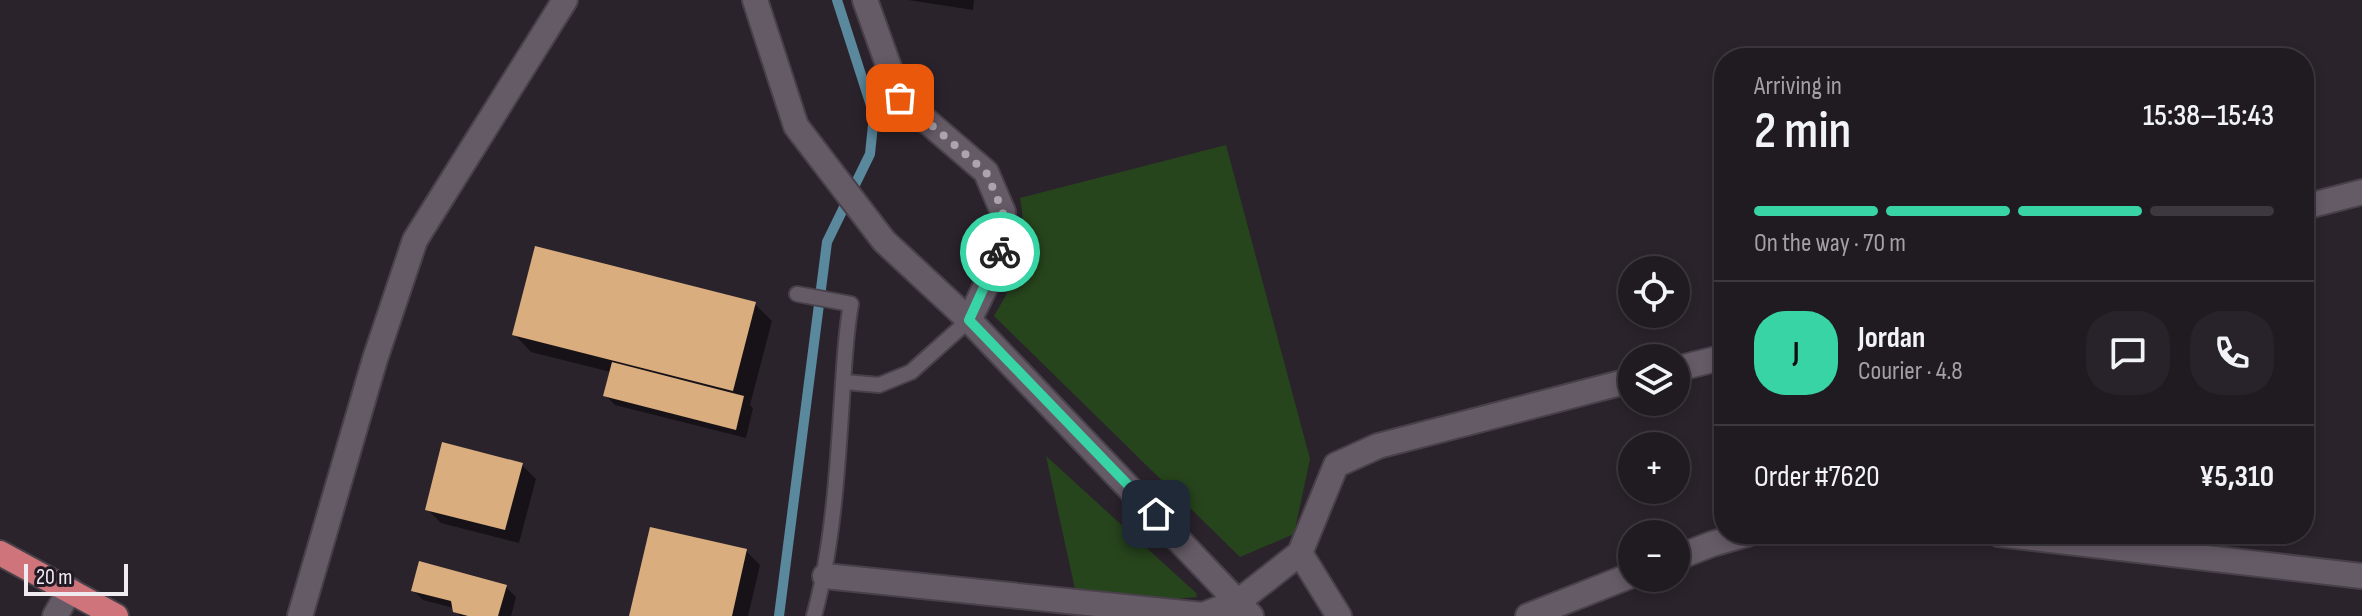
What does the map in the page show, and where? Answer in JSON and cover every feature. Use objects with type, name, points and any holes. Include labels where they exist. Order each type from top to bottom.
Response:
[{"type":"highway","points":[[0,553],[116,616]]},
{"type":"street","points":[[300,616],[375,359],[415,240],[565,0]]},
{"type":"street","points":[[755,0],[796,126],[884,241],[969,320],[1245,608]]},
{"type":"street","points":[[865,0],[900,98],[986,172],[1003,212],[1000,257],[969,320]]},
{"type":"street","points":[[2314,204],[2362,192]]},
{"type":"street","points":[[1690,366],[1714,360]]},
{"type":"street","points":[[825,576],[1203,615],[1245,608],[1300,553],[1336,465],[1378,446],[1618,384]]},
{"type":"street","points":[[1690,553],[1714,543]]},
{"type":"street","points":[[2085,544],[2362,576]]},
{"type":"street","points":[[1300,553],[1339,616]]},
{"type":"street","points":[[1528,616],[1618,581]]},
{"type":"street","points":[[55,616],[70,590]]},
{"type":"lane","points":[[797,294],[851,304],[845,336],[844,382],[825,576],[814,616]]},
{"type":"lane","points":[[844,382],[879,385],[911,372],[969,320]]},
{"type":"green space","points":[[1226,145],[1310,459],[1294,534],[1240,557],[994,316],[1020,260],[1023,231],[1020,198]]},
{"type":"green space","points":[[1046,456],[1197,597],[1173,599],[1075,589]]},
{"type":"building","points":[[535,246],[756,302],[733,391],[512,335]]},
{"type":"building","points":[[612,362],[744,396],[736,430],[603,396]]},
{"type":"building","points":[[442,442],[523,463],[505,530],[425,510]]},
{"type":"building","points":[[650,527],[747,549],[732,616],[629,616]]},
{"type":"building","points":[[419,561],[507,585],[498,616],[468,616],[453,612],[451,601],[411,591]]},
{"type":"waterway","points":[[779,616],[827,242],[870,154],[874,115],[837,0]]},
{"type":"way so far","points":[[900,98],[986,172],[1003,212],[1000,252]]},
{"type":"route","points":[[1000,252],[969,320],[1156,514]]}]
